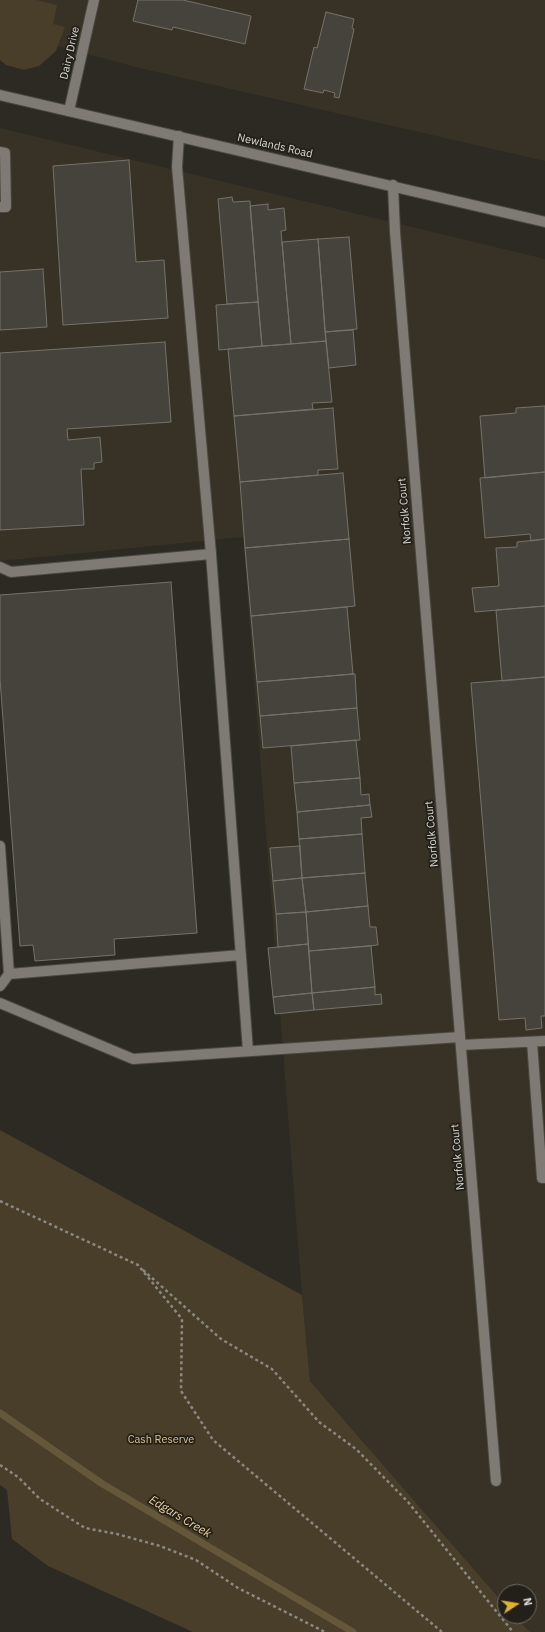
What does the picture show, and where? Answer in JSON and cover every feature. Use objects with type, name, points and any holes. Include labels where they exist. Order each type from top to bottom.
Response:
[{"type":"street","name":"Dairy Drive","points":[[69,112],[94,0]]},
{"type":"street","name":"Newlands Road","points":[[0,95],[393,185],[545,222]]},
{"type":"street","points":[[179,136],[177,167],[211,554],[248,1051]]},
{"type":"street","points":[[0,152],[5,153],[6,207],[0,207]]},
{"type":"street","name":"Norfolk Court","points":[[393,185],[395,232],[496,1481]]},
{"type":"street","points":[[0,567],[11,572],[211,554]]},
{"type":"street","points":[[0,846],[9,974],[0,986]]},
{"type":"street","points":[[9,974],[241,955]]},
{"type":"street","points":[[0,1003],[133,1059],[248,1051],[461,1041],[545,1041]]},
{"type":"street","points":[[532,1042],[541,1101],[542,1178],[545,1178]]},
{"type":"path","points":[[0,1201],[138,1265],[221,1339],[272,1369],[319,1422],[356,1449],[408,1502],[513,1632]]},
{"type":"path","points":[[138,1265],[182,1319],[181,1391],[213,1440],[442,1632]]},
{"type":"path","points":[[0,1466],[18,1477],[40,1498],[85,1528],[145,1542],[196,1560],[238,1588],[325,1632]]},
{"type":"shaded area","points":[[0,0],[545,0],[545,161],[140,68],[0,31]]},
{"type":"shaded area","points":[[0,128],[545,259],[545,1632],[530,1632],[522,1624],[537,1624],[537,1584],[497,1584],[497,1596],[310,1381],[243,537],[0,561]]},
{"type":"green space","points":[[0,0],[36,0],[57,5],[53,24],[65,27],[56,51],[39,66],[24,70],[6,65],[0,60]]},
{"type":"green space","name":"Cash Reserve","points":[[0,1130],[302,1295],[310,1381],[497,1596],[497,1624],[522,1624],[530,1632],[193,1632],[48,1566],[12,1539],[7,1490],[0,1485]]},
{"type":"building","points":[[138,0],[183,0],[251,16],[245,44],[173,27],[172,30],[133,21]]},
{"type":"building","points":[[326,12],[354,19],[352,28],[354,29],[339,98],[334,97],[335,93],[324,90],[323,93],[304,89],[314,47],[317,48]]},
{"type":"building","points":[[129,160],[136,262],[164,260],[168,318],[63,325],[53,166]]},
{"type":"building","points":[[232,197],[233,202],[250,201],[258,302],[227,304],[218,199]]},
{"type":"building","points":[[268,204],[268,210],[284,208],[286,230],[281,231],[291,344],[262,346],[250,206]]},
{"type":"building","points":[[349,237],[357,329],[325,332],[318,239]]},
{"type":"building","points":[[318,239],[326,341],[291,344],[282,242]]},
{"type":"building","points":[[43,269],[47,327],[0,330],[0,272]]},
{"type":"building","points":[[258,302],[262,346],[219,350],[216,305]]},
{"type":"building","points":[[353,330],[356,365],[329,368],[325,332]]},
{"type":"building","points":[[326,341],[332,402],[312,403],[313,409],[234,416],[228,349]]},
{"type":"building","points":[[165,342],[171,422],[67,429],[68,440],[100,437],[102,462],[94,463],[94,469],[81,469],[84,525],[0,530],[0,353]]},
{"type":"building","points":[[545,406],[545,472],[485,478],[480,416],[516,413],[516,408]]},
{"type":"building","points":[[333,408],[338,469],[318,470],[318,475],[240,482],[234,416]]},
{"type":"building","points":[[545,472],[545,539],[531,541],[530,534],[485,538],[480,478]]},
{"type":"building","points":[[343,473],[349,539],[245,548],[240,482]]},
{"type":"building","points":[[349,539],[355,606],[251,616],[245,548]]},
{"type":"building","points":[[545,539],[545,606],[475,612],[472,588],[499,586],[496,548],[517,547],[517,542]]},
{"type":"building","points":[[171,582],[197,933],[114,939],[115,955],[35,961],[33,945],[20,946],[0,679],[0,595]]},
{"type":"building","points":[[545,606],[545,677],[502,681],[496,610]]},
{"type":"building","points":[[347,607],[353,674],[257,682],[251,616]]},
{"type":"building","points":[[355,674],[357,708],[260,716],[257,682]]},
{"type":"building","points":[[545,677],[545,1016],[541,1016],[542,1028],[526,1030],[525,1018],[499,1020],[471,683]]},
{"type":"building","points":[[357,708],[360,740],[263,748],[260,716]]},
{"type":"building","points":[[356,740],[360,778],[294,783],[291,746]]},
{"type":"building","points":[[360,778],[361,795],[369,794],[370,805],[297,812],[294,783]]},
{"type":"building","points":[[370,805],[372,817],[361,818],[362,834],[299,839],[297,812]]},
{"type":"building","points":[[362,834],[365,873],[302,878],[299,839]]},
{"type":"building","points":[[300,846],[302,878],[273,881],[270,848]]},
{"type":"building","points":[[365,873],[368,906],[306,912],[302,878]]},
{"type":"building","points":[[302,878],[306,912],[276,914],[273,881]]},
{"type":"building","points":[[368,906],[370,927],[376,927],[378,945],[309,951],[306,912]]},
{"type":"building","points":[[306,912],[308,944],[278,947],[276,914]]},
{"type":"building","points":[[308,944],[312,993],[273,997],[268,948]]},
{"type":"building","points":[[371,946],[375,987],[312,993],[309,951]]},
{"type":"building","points":[[375,987],[375,995],[381,994],[382,1004],[314,1010],[312,993]]},
{"type":"building","points":[[312,993],[314,1010],[275,1014],[273,997]]},
{"type":"waterway","name":"Edgars Creek","points":[[0,1413],[101,1483],[353,1632]]}]
